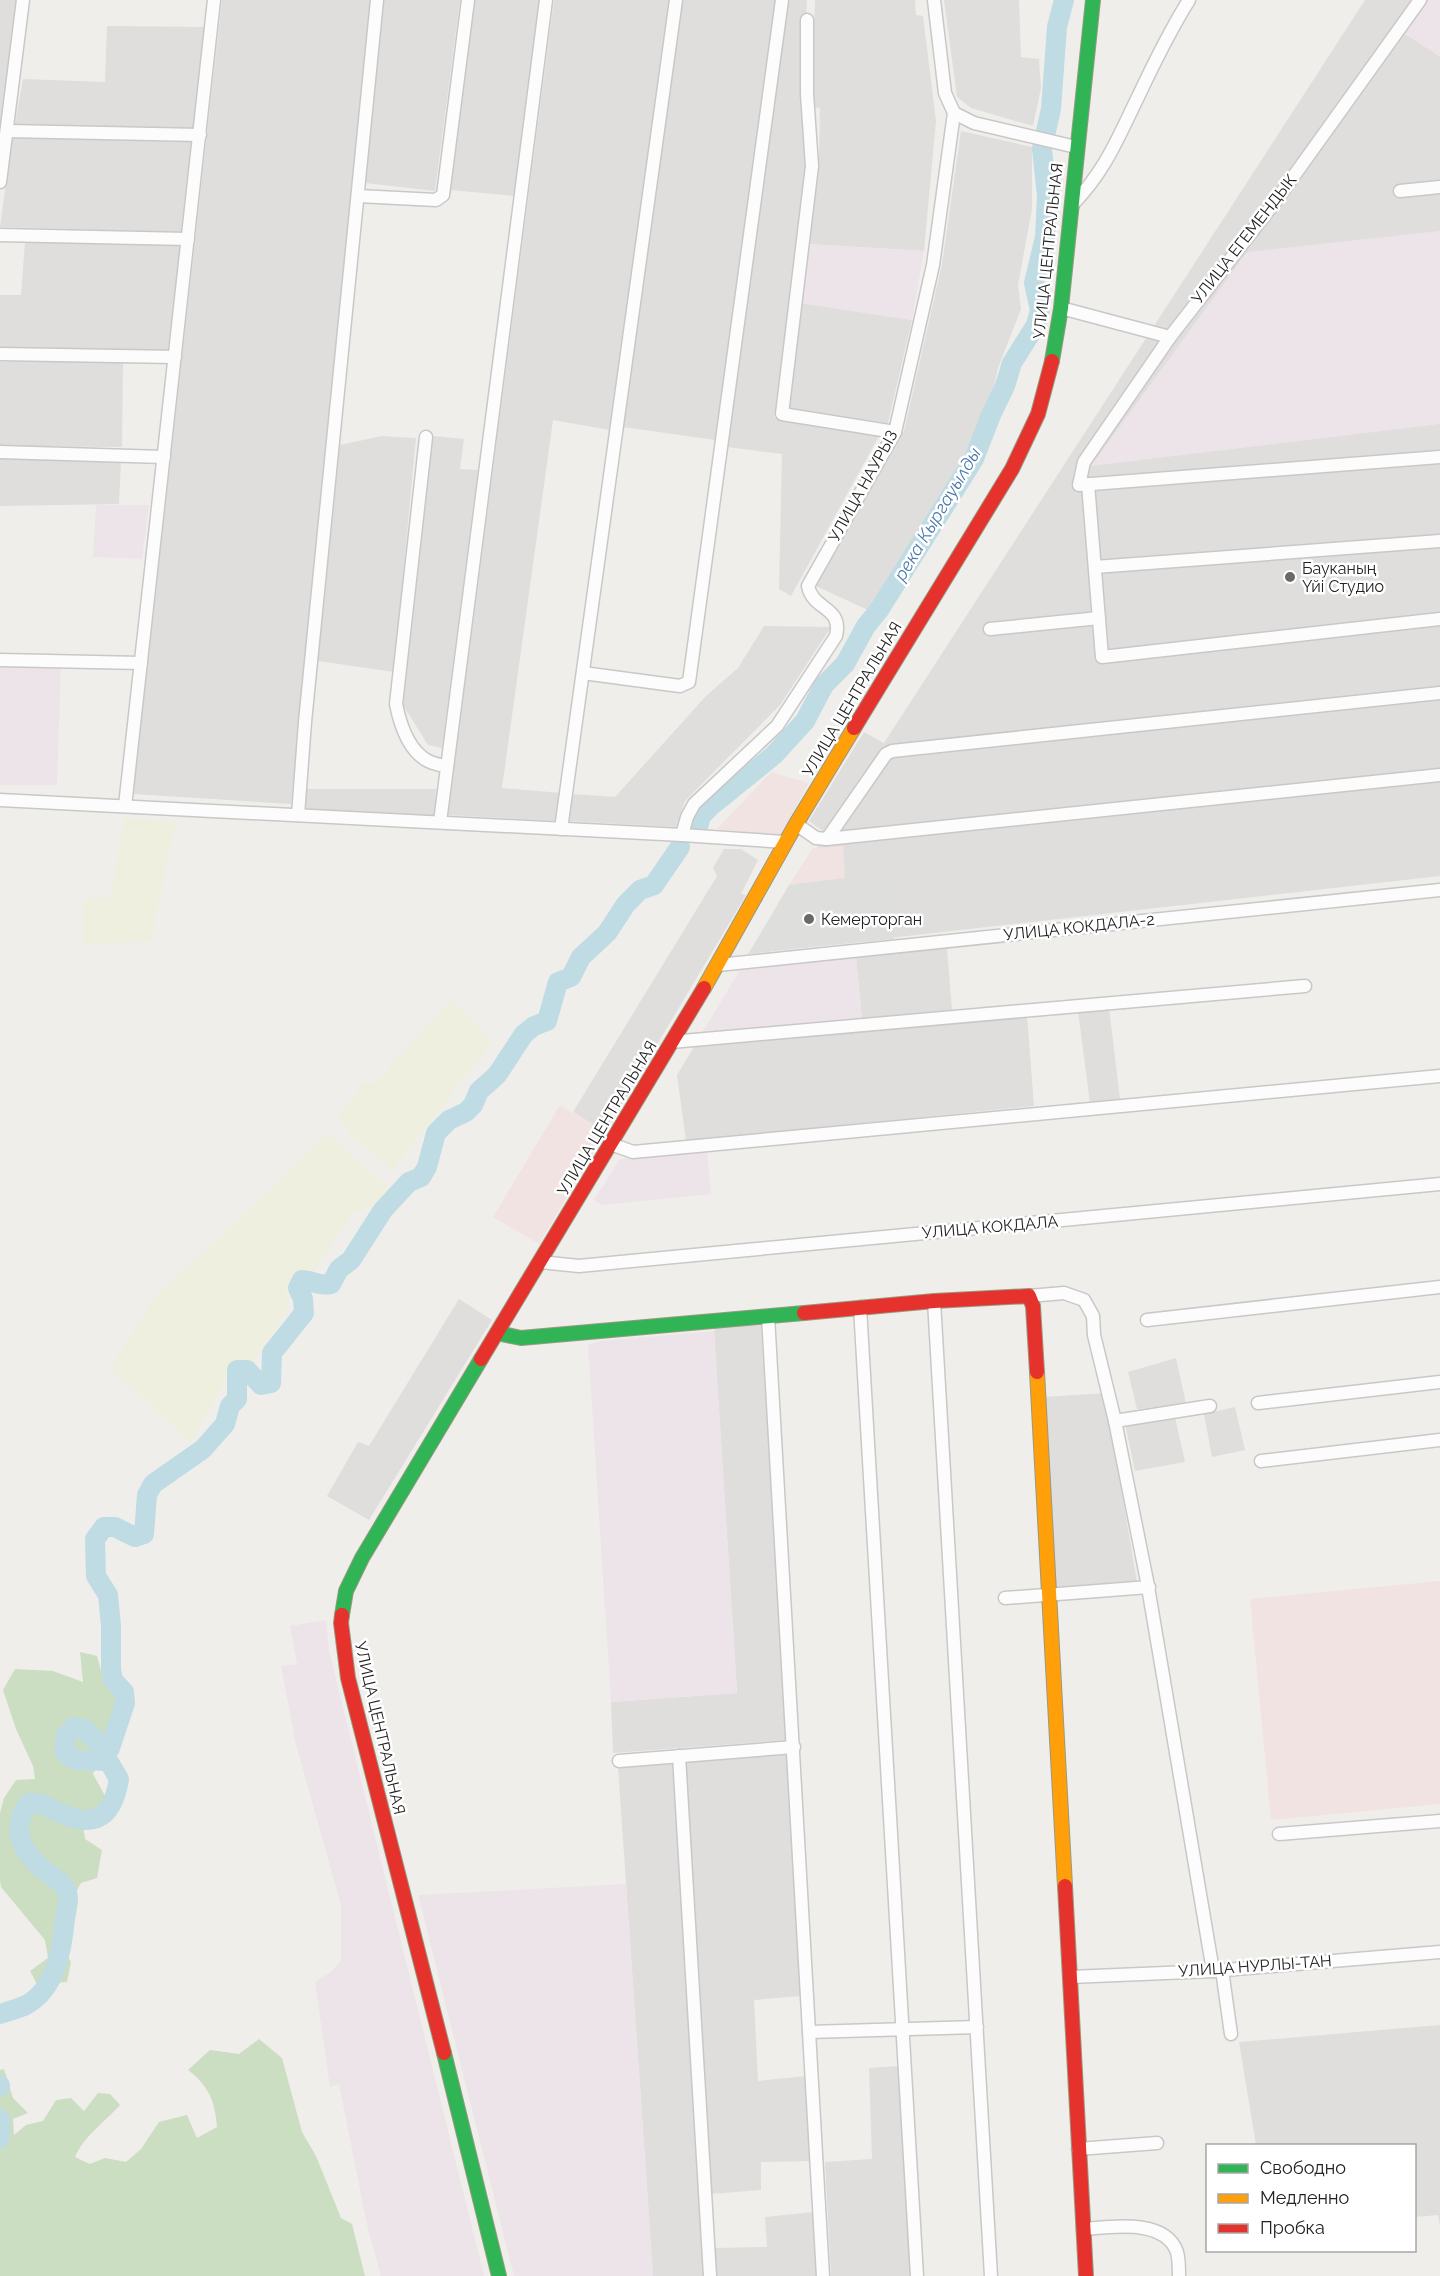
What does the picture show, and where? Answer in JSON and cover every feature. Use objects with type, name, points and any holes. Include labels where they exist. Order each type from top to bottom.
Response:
[{"type":"main road","name":"УЛИЦА ЦЕНТРАЛЬНАЯ","points":[[499,2276],[351,1689],[341,1623],[345,1591],[362,1558],[718,965],[795,824],[1027,441],[1038,414],[1052,362],[1061,308],[1093,0]]},
{"type":"main road","points":[[497,1334],[521,1338],[860,1307],[1029,1296],[1033,1306],[1086,2276]]},
{"type":"street","points":[[0,182],[23,0]]},
{"type":"street","points":[[125,806],[214,0]]},
{"type":"street","points":[[298,815],[305,722],[377,0]]},
{"type":"street","points":[[358,196],[436,200],[443,195],[468,0]]},
{"type":"street","points":[[440,822],[546,0]]},
{"type":"street","points":[[561,829],[676,0]]},
{"type":"street","points":[[583,673],[680,687],[689,682],[782,0]]},
{"type":"street","name":"УЛИЦА НАУРЫЗ","points":[[682,835],[687,817],[694,804],[777,726],[836,636],[838,627],[836,618],[810,596],[808,586],[895,432],[933,265],[954,113],[945,93],[934,0]]},
{"type":"street","points":[[1071,205],[1088,188],[1104,166],[1152,66],[1189,0]]},
{"type":"street","name":"УЛИЦА ЕГЕМЕНДЫК","points":[[1084,484],[1084,462],[1170,337],[1278,198],[1420,0]]},
{"type":"street","points":[[807,20],[807,94],[812,166],[782,414],[895,432]]},
{"type":"street","points":[[954,113],[974,123],[1076,147]]},
{"type":"street","points":[[7,130],[200,135]]},
{"type":"street","points":[[1400,191],[1440,187]]},
{"type":"street","points":[[0,235],[188,239]]},
{"type":"street","points":[[1061,308],[1170,337]]},
{"type":"street","points":[[0,354],[175,357]]},
{"type":"street","points":[[426,437],[396,704],[400,721],[414,749],[429,762],[447,766]]},
{"type":"street","points":[[0,452],[164,457]]},
{"type":"street","points":[[1440,457],[1084,484],[1095,567],[1102,657],[1440,619]]},
{"type":"street","points":[[1095,567],[1440,542]]},
{"type":"street","points":[[990,628],[1099,618]]},
{"type":"street","points":[[0,660],[141,663]]},
{"type":"street","points":[[827,839],[886,754],[892,751],[1440,693]]},
{"type":"street","points":[[795,824],[816,838],[827,839],[1440,775]]},
{"type":"street","points":[[0,800],[785,842]]},
{"type":"street","name":"УЛИЦА КОКДАЛА-2","points":[[718,965],[1440,890]]},
{"type":"street","points":[[671,1042],[1305,986]]},
{"type":"street","points":[[611,1144],[633,1152],[1440,1076]]},
{"type":"street","name":"УЛИЦА КОКДАЛА","points":[[540,1262],[579,1266],[1440,1184]]},
{"type":"street","points":[[1147,1320],[1440,1287]]},
{"type":"street","points":[[1029,1296],[1064,1293],[1084,1300],[1093,1316],[1094,1335],[1115,1421],[1149,1587],[1217,1970],[1231,2034]]},
{"type":"street","points":[[933,1301],[991,2276]]},
{"type":"street","points":[[860,1307],[917,2276]]},
{"type":"street","points":[[768,1316],[823,2276]]},
{"type":"street","points":[[1258,1403],[1440,1382]]},
{"type":"street","points":[[1115,1421],[1210,1406]]},
{"type":"street","points":[[1261,1461],[1440,1440]]},
{"type":"street","points":[[1005,1598],[1149,1587]]},
{"type":"street","points":[[619,1761],[794,1747]]},
{"type":"street","points":[[679,1756],[710,2276]]},
{"type":"street","points":[[1279,1834],[1440,1821]]},
{"type":"street","name":"УЛИЦА НУРЛЫ-ТАН","points":[[1070,1977],[1217,1970],[1440,1952]]},
{"type":"street","points":[[809,2032],[977,2026]]},
{"type":"street","points":[[1078,2149],[1157,2143]]},
{"type":"street","points":[[1083,2229],[1143,2228],[1155,2230],[1170,2240],[1178,2253],[1179,2276]]},
{"type":"shaded area","points":[[0,0],[17,0],[0,134]]},
{"type":"shaded area","points":[[222,0],[370,0],[291,804],[133,794]]},
{"type":"shaded area","points":[[383,0],[460,0],[435,191],[365,183]]},
{"type":"shaded area","points":[[474,0],[540,0],[516,196],[450,190]]},
{"type":"shaded area","points":[[554,0],[670,0],[609,430],[553,420],[502,788],[562,793],[558,821],[448,815]]},
{"type":"shaded area","points":[[682,0],[777,0],[715,440],[623,427]]},
{"type":"shaded area","points":[[787,0],[807,0],[801,94],[806,166],[774,418],[879,436],[791,596],[779,589],[782,454],[727,447]]},
{"type":"shaded area","points":[[815,0],[915,0],[916,15],[923,16],[936,121],[924,251],[809,244],[819,161],[820,108],[813,107],[812,93]]},
{"type":"shaded area","points":[[944,0],[1019,0],[1021,57],[1039,59],[1041,88],[1033,126],[971,108],[957,97]]},
{"type":"shaded area","points":[[1365,0],[1440,0],[1440,876],[748,954],[852,794],[824,832],[809,821],[864,732],[884,743]]},
{"type":"shaded area","points":[[1429,0],[1440,0],[1440,57],[1405,34]]},
{"type":"shaded area","points":[[107,26],[206,27],[194,129],[15,124],[23,79],[105,82]]},
{"type":"shaded area","points":[[961,131],[1032,147],[1032,209],[1018,285],[1021,309],[998,368],[993,391],[967,456],[870,611],[816,586],[904,431],[942,264]]},
{"type":"shaded area","points":[[12,138],[191,142],[181,232],[0,227]]},
{"type":"shaded area","points":[[1440,231],[1440,424],[1091,466],[1247,252]]},
{"type":"shaded area","points":[[25,242],[181,245],[168,350],[0,347],[0,295],[21,295]]},
{"type":"shaded area","points":[[809,244],[924,251],[912,320],[801,303]]},
{"type":"shaded area","points":[[801,303],[912,320],[888,423],[789,408]]},
{"type":"shaded area","points":[[0,362],[123,362],[122,447],[0,446]]},
{"type":"shaded area","points":[[382,436],[416,438],[394,672],[318,661],[340,445]]},
{"type":"shaded area","points":[[433,436],[464,439],[460,469],[478,470],[442,748],[428,745],[403,705]]},
{"type":"shaded area","points":[[0,459],[121,461],[119,504],[0,506]]},
{"type":"shaded area","points":[[96,505],[149,505],[142,559],[93,557]]},
{"type":"shaded area","points":[[764,626],[831,627],[780,705],[685,801],[676,827],[567,821],[571,794],[615,797],[706,696],[738,668]]},
{"type":"shaded area","points":[[0,667],[61,668],[57,785],[0,785]]},
{"type":"shaded area","points":[[771,772],[809,783],[780,836],[717,829]]},
{"type":"shaded area","points":[[307,789],[436,789],[434,816],[304,809]]},
{"type":"shaded area","points":[[843,846],[845,878],[789,885],[813,848]]},
{"type":"shaded area","points":[[724,849],[741,849],[758,860],[741,894],[746,895],[605,1132],[573,1112],[717,876],[713,868]]},
{"type":"shaded area","points":[[888,875],[894,939],[749,953],[789,885]]},
{"type":"shaded area","points":[[947,948],[952,1010],[862,1019],[856,958]]},
{"type":"shaded area","points":[[856,958],[862,1019],[702,1033],[740,970]]},
{"type":"shaded area","points":[[1109,1008],[1120,1099],[1090,1103],[1078,1011]]},
{"type":"shaded area","points":[[1027,1015],[1034,1106],[686,1141],[677,1075],[696,1044]]},
{"type":"shaded area","points":[[560,1105],[605,1132],[539,1244],[493,1217]]},
{"type":"shaded area","points":[[707,1152],[711,1194],[602,1205],[594,1200],[620,1159]]},
{"type":"shaded area","points":[[459,1299],[492,1320],[369,1520],[327,1496],[358,1442],[369,1446]]},
{"type":"shaded area","points":[[761,1323],[787,1740],[613,1753],[611,1702],[737,1693],[714,1331],[715,1327]]},
{"type":"shaded area","points":[[714,1331],[737,1693],[611,1702],[588,1345],[601,1341]]},
{"type":"shaded area","points":[[1176,1358],[1186,1404],[1137,1409],[1128,1372]]},
{"type":"shaded area","points":[[1105,1393],[1137,1582],[1053,1588],[1043,1397]]},
{"type":"shaded area","points":[[1235,1407],[1245,1450],[1212,1457],[1204,1414]]},
{"type":"shaded area","points":[[1175,1417],[1185,1462],[1135,1471],[1125,1423]]},
{"type":"shaded area","points":[[1440,1581],[1440,1804],[1271,1820],[1250,1599]]},
{"type":"shaded area","points":[[326,1620],[329,1651],[484,2276],[381,2276],[367,2225],[339,2084],[330,2087],[315,1982],[332,1971],[341,1960],[341,1905],[296,1745],[281,1666],[297,1664],[290,1626]]},
{"type":"shaded area","points":[[787,1754],[801,1996],[754,2000],[758,2081],[807,2076],[811,2161],[761,2162],[761,2190],[711,2194],[686,1762]]},
{"type":"shaded area","points":[[674,1764],[705,2276],[653,2276],[618,1767]]},
{"type":"shaded area","points":[[626,1884],[653,2276],[514,2276],[418,1895]]},
{"type":"shaded area","points":[[1440,2025],[1440,2227],[1438,2215],[1416,2217],[1416,2144],[1256,2144],[1239,2042]]},
{"type":"shaded area","points":[[899,2066],[912,2276],[831,2276],[825,2162],[872,2159],[869,2068]]},
{"type":"shaded area","points":[[814,2212],[818,2276],[717,2276],[715,2248],[767,2247],[765,2217]]},
{"type":"green space","points":[[124,818],[176,821],[151,941],[82,945],[84,899],[111,897]]},
{"type":"green space","points":[[453,1000],[492,1042],[392,1170],[349,1134],[338,1115],[364,1082],[373,1084]]},
{"type":"green space","points":[[328,1133],[389,1188],[380,1204],[354,1212],[313,1272],[303,1269],[285,1291],[289,1306],[253,1362],[235,1364],[191,1443],[110,1368],[152,1301]]},
{"type":"green space","points":[[80,1652],[97,1656],[104,1682],[118,1698],[116,1726],[93,1774],[110,1805],[82,1818],[85,1839],[102,1850],[97,1878],[81,1883],[69,1905],[70,1933],[64,1951],[71,1962],[67,1982],[37,1984],[30,1971],[48,1958],[45,1940],[1,1887],[0,1880],[0,1813],[4,1798],[16,1780],[35,1779],[33,1766],[16,1729],[3,1690],[15,1669],[53,1671],[83,1682]]},
{"type":"green space","points":[[259,2039],[282,2058],[302,2132],[316,2156],[341,2218],[352,2224],[365,2276],[0,2276],[0,2070],[4,2069],[13,2098],[28,2113],[13,2119],[14,2135],[26,2125],[43,2121],[56,2100],[71,2098],[84,2111],[98,2093],[110,2094],[120,2105],[89,2136],[75,2157],[90,2164],[105,2158],[126,2162],[141,2149],[159,2122],[187,2115],[197,2138],[217,2127],[215,2109],[210,2095],[201,2082],[188,2070],[210,2050],[239,2054]]},
{"type":"waterway","name":"река Кыргауылды","points":[[698,827],[701,816],[711,806],[774,755],[805,721],[824,685],[845,664],[866,626],[879,610],[974,459],[1005,386],[1012,363],[1036,325],[1040,310],[1034,283],[1045,237],[1047,196],[1042,149],[1051,109],[1057,27],[1064,0]]},
{"type":"waterway","name":"река Кыргауылды","points":[[0,2014],[26,2005],[36,1998],[51,1979],[62,1943],[68,1903],[68,1895],[63,1885],[40,1867],[23,1845],[19,1829],[23,1812],[29,1803],[35,1803],[73,1818],[93,1819],[101,1816],[107,1810],[119,1779],[109,1762],[73,1759],[64,1751],[66,1736],[74,1727],[85,1729],[103,1749],[110,1748],[125,1703],[124,1692],[113,1680],[111,1670],[108,1595],[96,1576],[95,1539],[104,1527],[115,1527],[135,1537],[144,1534],[147,1495],[153,1484],[203,1449],[225,1424],[230,1406],[237,1399],[237,1370],[247,1370],[261,1385],[271,1383],[272,1353],[304,1313],[303,1299],[298,1288],[302,1280],[323,1285],[331,1284],[339,1269],[351,1260],[383,1210],[409,1182],[421,1177],[427,1167],[436,1133],[449,1120],[466,1112],[473,1105],[479,1091],[497,1075],[524,1034],[534,1026],[547,1021],[558,982],[571,977],[581,957],[607,933],[626,904],[640,890],[654,885],[680,847]]},
{"type":"waterway","name":"река Кыргауылды","points":[[0,2119],[0,2138]]},
{"type":"traffic: fast","points":[[1052,361],[1061,308],[1093,0]]},
{"type":"traffic: fast","points":[[497,1333],[521,1338],[804,1313]]},
{"type":"traffic: fast","points":[[342,1615],[346,1591],[362,1558],[481,1359]]},
{"type":"traffic: fast","points":[[444,2053],[499,2276]]},
{"type":"traffic: slow","points":[[704,988],[796,824],[854,728]]},
{"type":"traffic: slow","points":[[1037,1372],[1065,1886]]},
{"type":"traffic: jam","points":[[854,728],[1012,469],[1038,414],[1052,361]]},
{"type":"traffic: jam","points":[[481,1359],[704,988]]},
{"type":"traffic: jam","points":[[804,1313],[934,1301],[1029,1296],[1033,1306],[1037,1372]]},
{"type":"traffic: jam","points":[[342,1615],[348,1678],[444,2053]]},
{"type":"traffic: jam","points":[[1065,1886],[1086,2276]]},
{"type":"place","name":"Бауканың Үйі Студио","points":[[1290,577]]},
{"type":"place","name":"Кемерторган","points":[[809,919]]}]
